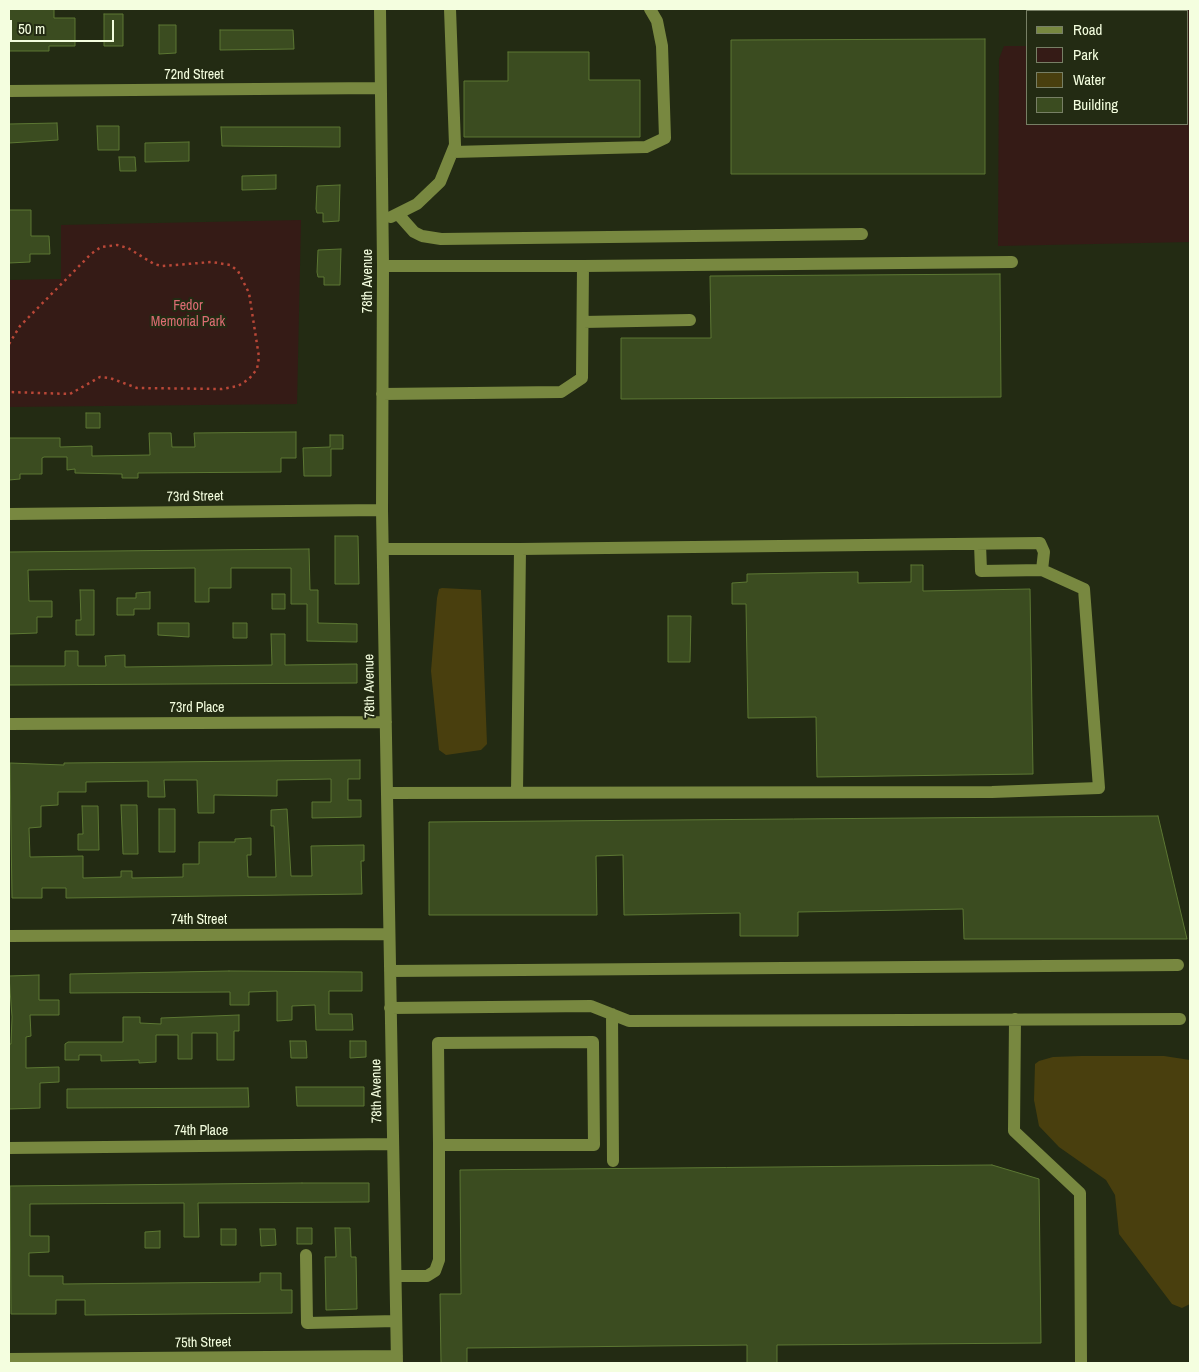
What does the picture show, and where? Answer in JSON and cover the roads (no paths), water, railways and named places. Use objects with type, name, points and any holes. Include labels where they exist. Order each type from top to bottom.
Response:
[{"type":"street","name":"78th Avenue","points":[[380,9],[383,221],[382,510],[397,1360]]},
{"type":"street","points":[[383,221],[417,204],[440,182],[454,152],[450,9]]},
{"type":"street","points":[[454,152],[646,148],[665,138],[662,46],[657,21],[650,9]]},
{"type":"street","name":"72nd Street","points":[[9,91],[380,88]]},
{"type":"street","points":[[398,214],[414,232],[422,236],[441,239],[862,234]]},
{"type":"street","points":[[383,266],[1012,262]]},
{"type":"street","points":[[382,394],[561,392],[582,378],[583,266]]},
{"type":"street","points":[[583,322],[690,320]]},
{"type":"street","name":"73rd Street","points":[[9,514],[382,510]]},
{"type":"street","points":[[383,549],[1040,543],[1044,552],[1042,570]]},
{"type":"street","points":[[387,793],[992,792],[1099,788],[1084,589],[1042,570],[981,571],[980,544]]},
{"type":"street","points":[[517,792],[520,549]]},
{"type":"street","name":"73rd Place","points":[[9,724],[386,722]]},
{"type":"street","name":"74th Street","points":[[9,936],[389,934]]},
{"type":"street","points":[[390,971],[1178,965]]},
{"type":"street","points":[[390,1008],[592,1006],[629,1021],[1180,1019]]},
{"type":"street","points":[[612,1014],[612,1161]]},
{"type":"street","points":[[1015,1019],[1014,1131],[1080,1193],[1081,1363]]},
{"type":"street","points":[[396,1276],[427,1276],[435,1271],[440,1260],[438,1145],[438,1043],[593,1042],[594,1145],[438,1145]]},
{"type":"street","name":"74th Place","points":[[9,1148],[393,1144]]},
{"type":"street","points":[[306,1255],[307,1323],[396,1321]]},
{"type":"street","name":"75th Street","points":[[9,1359],[190,1361],[397,1360]]},
{"type":"water","points":[[439,589],[481,590],[487,744],[481,750],[446,755],[439,750],[431,671],[437,598]]},
{"type":"water","points":[[1164,1056],[1190,1060],[1190,1304],[1182,1308],[1172,1304],[1119,1234],[1115,1195],[1106,1180],[1059,1147],[1039,1126],[1034,1100],[1035,1064],[1053,1057]]},
{"type":"park label","name":"Fedor Memorial Park","points":[[188,314]]}]
